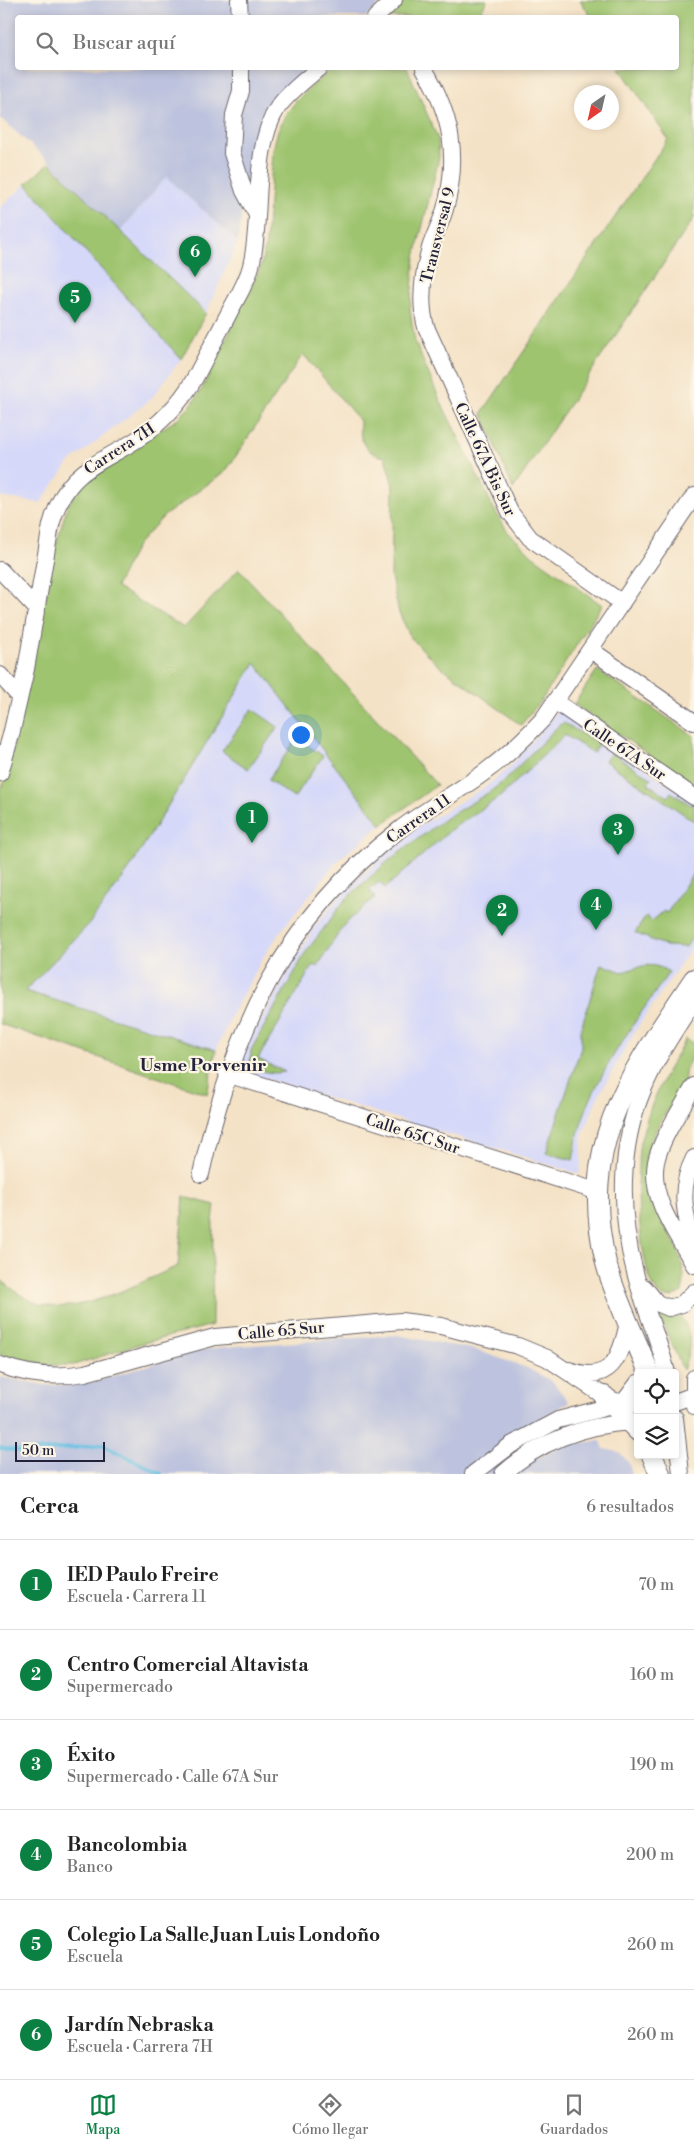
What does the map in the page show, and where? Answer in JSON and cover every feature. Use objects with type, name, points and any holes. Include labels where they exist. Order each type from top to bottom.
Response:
[{"type":"main road","points":[[645,1369],[606,1262],[600,1220],[599,1192],[604,1143],[615,1109],[643,1054],[694,979]]},
{"type":"main road","points":[[654,1459],[660,1474]]},
{"type":"main road","points":[[668,1459],[669,1474]]},
{"type":"street","points":[[239,0],[240,15]]},
{"type":"street","points":[[378,15],[394,0]]},
{"type":"street","points":[[241,70],[241,91],[234,115],[232,153],[244,192],[257,215]]},
{"type":"street","name":"Carrera 7H","points":[[1,768],[20,696],[37,609],[50,524],[55,508],[63,493],[85,469],[133,442],[158,424],[188,389],[248,278],[255,245],[264,144],[269,124],[286,97],[317,70]]},
{"type":"street","name":"Transversal 9","points":[[425,70],[438,91],[449,122],[452,141],[452,172],[444,211],[430,247],[425,270],[422,308],[426,327]]},
{"type":"street","name":"Calle 67A Bis Sur","points":[[426,327],[518,526],[530,538],[622,604]]},
{"type":"street","name":"Carrera 11","points":[[201,1174],[227,1074],[247,1024],[269,980],[295,938],[324,898],[398,830],[490,769],[524,740],[556,702],[694,496]]},
{"type":"street","points":[[0,570],[37,609]]},
{"type":"street","points":[[591,650],[694,722]]},
{"type":"street","points":[[0,675],[20,696]]},
{"type":"street","name":"Calle 67A Sur","points":[[556,702],[694,797]]},
{"type":"street","points":[[666,1369],[635,1274],[627,1238],[623,1200],[627,1154],[633,1120],[642,1091],[658,1058],[694,1001]]},
{"type":"street","name":"Calle 65C Sur","points":[[227,1074],[599,1192]]},
{"type":"street","points":[[694,1086],[662,1145],[656,1161],[655,1178],[662,1206],[694,1265]]},
{"type":"street","points":[[694,1158],[687,1175],[683,1204],[694,1250]]},
{"type":"street","points":[[635,1274],[650,1297],[662,1307],[669,1308],[682,1304],[694,1292]]},
{"type":"street","name":"Calle 65 Sur","points":[[0,1365],[34,1373],[70,1375],[92,1371],[215,1337],[401,1321],[441,1326],[534,1351],[560,1366],[625,1411]]},
{"type":"street","name":"Calle 65 Sur","points":[[560,1366],[587,1374],[601,1373],[612,1367],[622,1349],[628,1322]]},
{"type":"street","points":[[679,1401],[694,1399],[694,1378]]},
{"type":"street","points":[[503,1474],[521,1460],[555,1440],[602,1425],[625,1411],[634,1392]]},
{"type":"street","points":[[473,1474],[511,1446],[558,1420],[580,1413],[625,1411]]},
{"type":"street","points":[[511,1446],[521,1460]]},
{"type":"street","points":[[679,1450],[682,1474]]},
{"type":"shaded area","points":[[0,0],[384,0],[368,15],[15,15],[15,70],[309,70],[256,141],[243,202],[238,242],[166,177],[120,232],[39,152],[0,118]]},
{"type":"shaded area","points":[[166,177],[238,242],[206,313],[120,232]]},
{"type":"shaded area","points":[[26,184],[181,359],[151,399],[70,462],[40,503],[0,497],[0,208]]},
{"type":"shaded area","points":[[255,662],[381,825],[338,860],[280,932],[265,954],[233,1012],[216,1050],[24,992],[89,924],[130,868]]},
{"type":"shaded area","points":[[560,709],[694,802],[694,944],[635,1031],[597,1099],[583,1134],[580,1174],[237,1070],[240,1057],[314,927],[344,891],[410,832],[485,787],[509,768]]},
{"type":"shaded area","points":[[397,1335],[476,1350],[527,1368],[553,1382],[569,1402],[528,1426],[540,1457],[568,1444],[601,1441],[604,1449],[619,1452],[629,1463],[632,1474],[0,1474],[0,1377],[44,1385],[69,1385],[95,1382],[190,1352],[224,1347]]},
{"type":"green space","points":[[406,0],[487,0],[479,15],[390,15]]},
{"type":"green space","points":[[580,0],[694,0],[694,218],[513,489],[482,413],[668,139],[621,70],[679,70],[679,15],[590,15]]},
{"type":"green space","points":[[330,70],[408,70],[438,139],[439,158],[415,257],[410,310],[415,342],[439,398],[494,509],[508,532],[533,556],[602,605],[541,701],[521,725],[437,664],[411,638],[399,613],[391,577],[393,486],[385,457],[372,452],[364,445],[360,421],[303,354],[226,471],[164,516],[137,545],[116,587],[184,628],[239,569],[437,785],[381,825],[255,663],[130,868],[89,924],[25,991],[216,1050],[207,1094],[0,1024],[0,792],[9,767],[54,552],[67,507],[77,491],[91,475],[176,420],[189,408],[202,389],[261,266],[266,242],[273,150],[278,130],[286,114],[297,100]]},
{"type":"green space","points":[[49,163],[206,313],[181,359],[26,184]]},
{"type":"green space","points":[[597,670],[694,736],[694,785],[574,704]]},
{"type":"green space","points":[[252,709],[278,727],[248,769],[222,751]]},
{"type":"green space","points":[[564,723],[599,744],[593,753],[565,735],[501,796],[453,828],[385,888],[379,882],[369,890],[375,897],[344,925],[317,967],[313,965],[258,1059],[285,1072],[266,1072],[257,1068],[250,1061],[251,1050],[306,952],[345,900],[387,862],[446,818],[488,793],[504,781],[559,725]]},
{"type":"green space","points":[[297,738],[323,756],[294,798],[268,780]]},
{"type":"green space","points":[[611,753],[651,778],[648,784],[668,797],[671,792],[694,807],[694,821],[605,761]]},
{"type":"green space","points":[[694,872],[694,935],[686,947],[666,946],[635,933],[646,916],[652,921],[664,911],[667,913]]},
{"type":"green space","points":[[601,964],[622,972],[651,965],[669,972],[606,1068],[586,1109],[579,1130],[573,1160],[546,1153],[581,1048],[581,1028]]},
{"type":"green space","points":[[686,1039],[694,1044],[694,1050],[686,1071],[685,1082],[655,1133],[645,1164],[652,1198],[675,1245],[681,1260],[684,1276],[682,1292],[664,1297],[655,1289],[648,1273],[643,1251],[638,1200],[638,1156],[644,1128],[653,1102],[664,1077]]},
{"type":"green space","points":[[184,1197],[215,1205],[213,1221],[212,1325],[140,1344],[74,1365],[44,1365],[0,1355],[0,1279],[32,1301],[43,1305],[59,1307],[94,1301],[130,1288],[178,1266]]},
{"type":"green space","points":[[678,1314],[687,1327],[689,1334],[688,1354],[683,1370],[659,1315]]},
{"type":"waterway","points":[[0,1448],[26,1452],[103,1445],[161,1474]]},
{"type":"place","name":"Jardín Nebraska","points":[[195,277]]},
{"type":"place","name":"Colegio La Salle Juan Luis Londoño","points":[[75,323]]},
{"type":"place","name":"IED Paulo Freire","points":[[252,843]]},
{"type":"place","name":"Éxito","points":[[618,855]]},
{"type":"place","name":"Bancolombia","points":[[596,930]]},
{"type":"place","name":"Centro Comercial Altavista","points":[[502,936]]},
{"type":"district","name":"Usme Porvenir","points":[[203,1065]]}]
